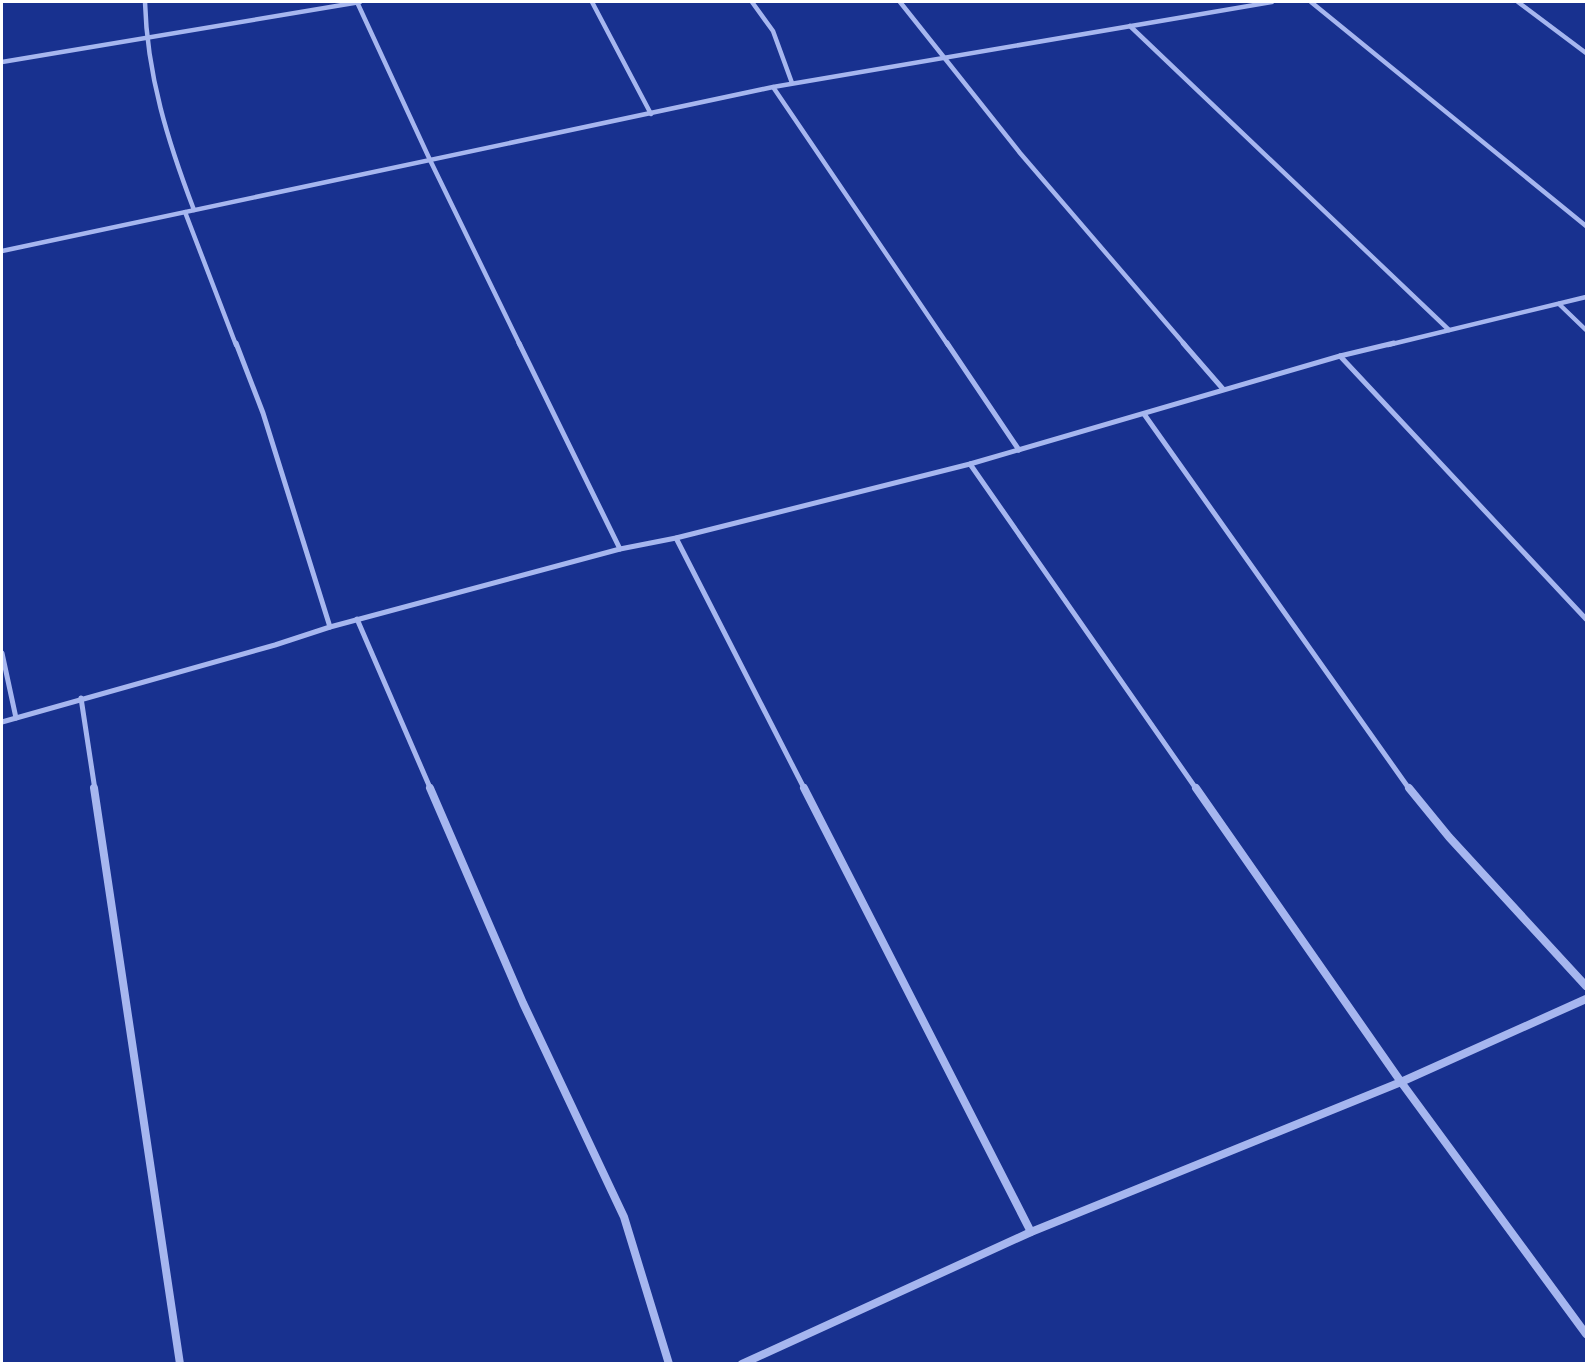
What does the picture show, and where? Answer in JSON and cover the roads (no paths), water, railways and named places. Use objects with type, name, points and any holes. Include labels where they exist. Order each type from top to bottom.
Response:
[{"type":"street","points":[[145,2],[149,67],[178,168],[194,210]]},
{"type":"street","points":[[2,62],[359,2],[430,160],[620,549]]},
{"type":"street","points":[[592,2],[651,114]]},
{"type":"street","points":[[752,2],[773,31],[792,83]]},
{"type":"street","points":[[900,2],[1020,153],[1223,388]]},
{"type":"street","points":[[2,251],[792,83],[946,59],[1272,2]]},
{"type":"street","points":[[1311,2],[1587,226]]},
{"type":"street","points":[[1518,2],[1587,53]]},
{"type":"street","points":[[1130,26],[1449,330]]},
{"type":"street","points":[[773,87],[1019,450]]},
{"type":"street","points":[[185,212],[263,413],[330,627]]},
{"type":"street","points":[[2,722],[275,645],[357,619],[620,549],[676,538],[970,464],[1144,414],[1223,388],[1340,356],[1587,297]]},
{"type":"street","points":[[1559,304],[1587,330]]},
{"type":"street","points":[[1340,356],[1528,559],[1587,619]]},
{"type":"street","points":[[1144,414],[1407,786],[1449,837],[1587,986]]},
{"type":"street","points":[[970,464],[1401,1082],[1587,1334]]},
{"type":"street","points":[[676,538],[1031,1232]]},
{"type":"street","points":[[357,619],[523,1003],[624,1217],[669,1364]]},
{"type":"street","points":[[2,653],[16,718]]},
{"type":"street","points":[[81,698],[180,1364]]},
{"type":"street","points":[[742,1364],[1031,1232],[1401,1082],[1587,999]]}]
